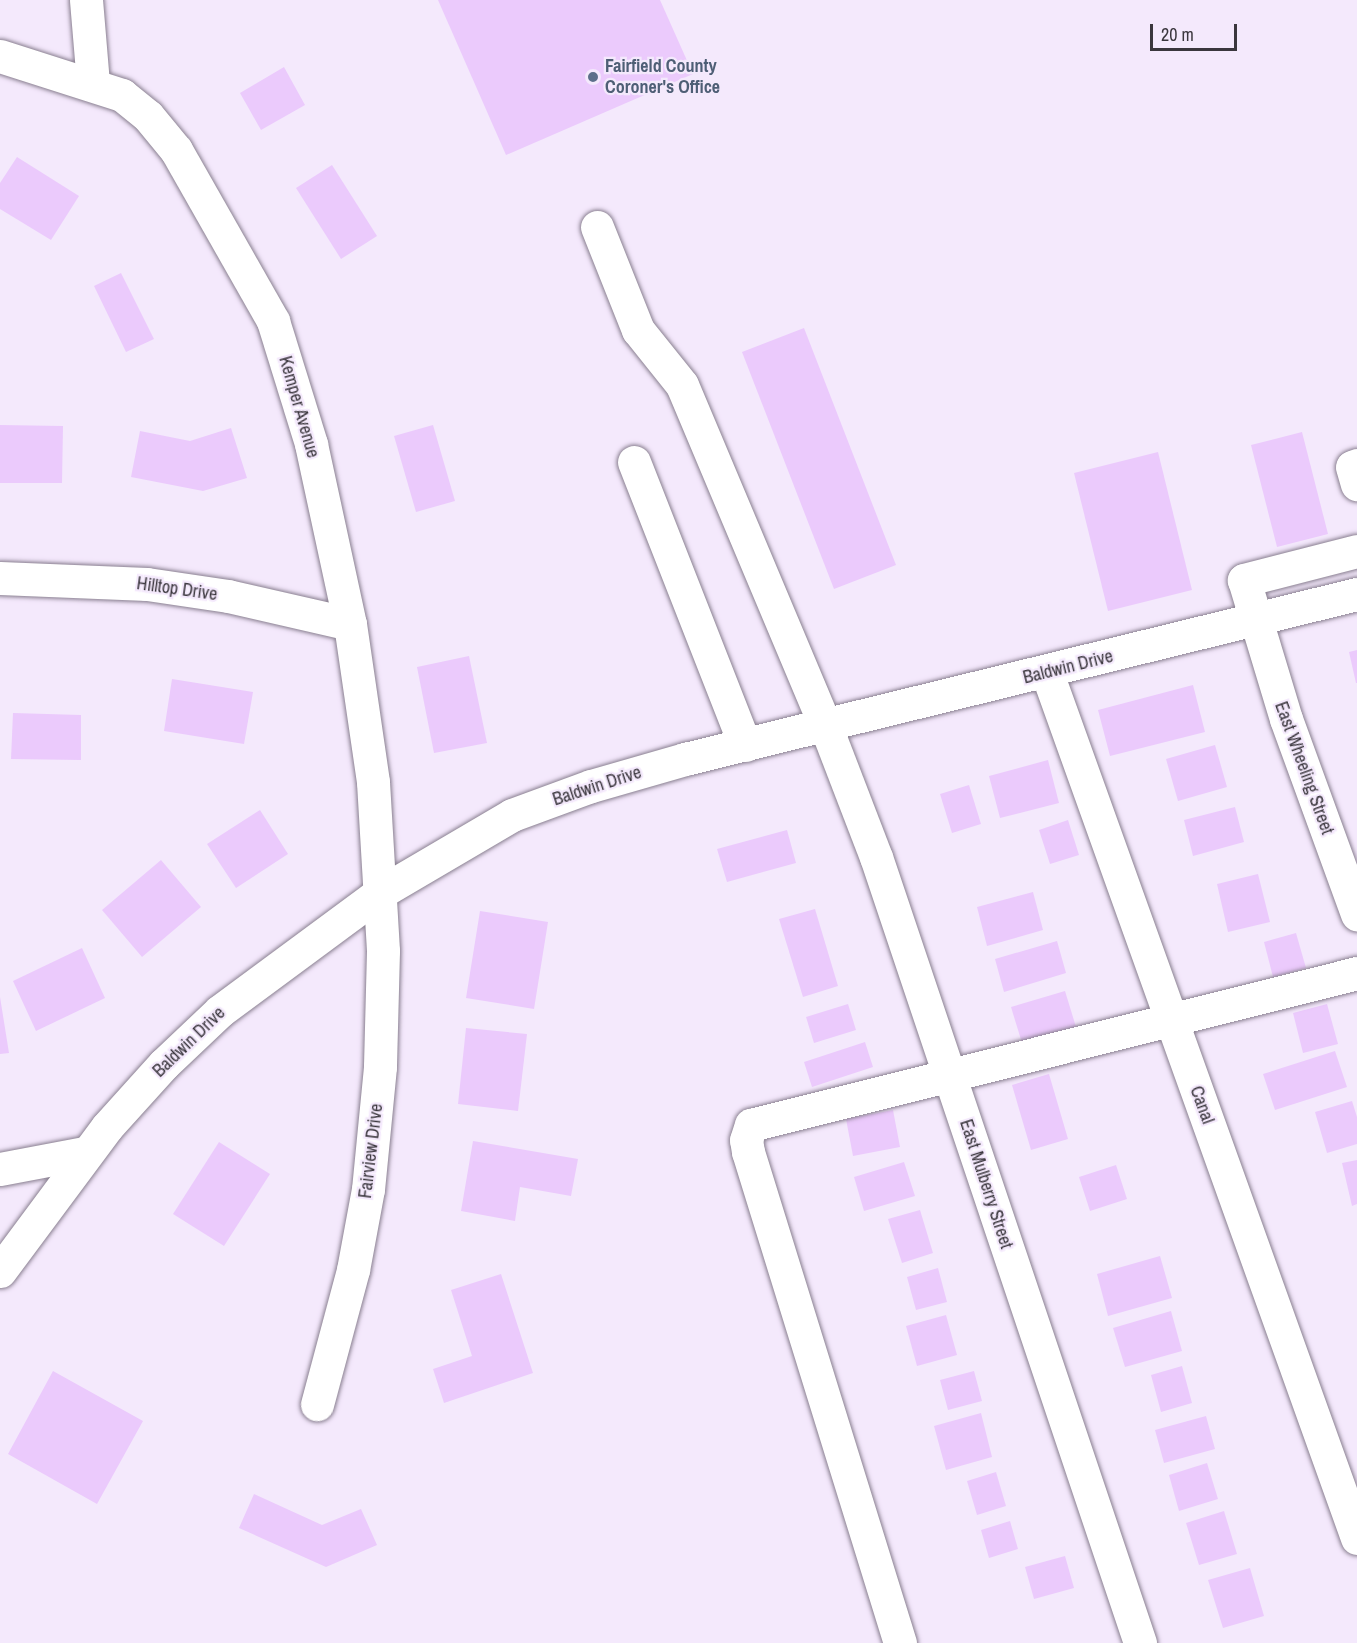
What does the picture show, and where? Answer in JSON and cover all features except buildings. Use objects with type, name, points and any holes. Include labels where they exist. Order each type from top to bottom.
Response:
[{"type":"street","points":[[86,0],[93,82]]},
{"type":"street","name":"Kemper Avenue","points":[[0,56],[93,82],[122,95],[148,116],[176,150],[273,321],[311,444],[350,624],[373,782],[381,892]]},
{"type":"street","name":"East Mulberry Street","points":[[597,227],[638,330],[682,385],[826,727],[950,1075],[1140,1643]]},
{"type":"street","points":[[634,462],[746,745]]},
{"type":"street","points":[[1357,465],[1352,467],[1357,484]]},
{"type":"street","name":"East Wheeling Street","points":[[1357,551],[1244,579],[1254,620],[1357,914]]},
{"type":"street","name":"Hilltop Drive","points":[[0,578],[147,584],[228,596],[350,624]]},
{"type":"street","name":"Baldwin Drive","points":[[0,1271],[85,1153],[164,1064],[220,1011],[381,892],[512,815],[601,783],[746,745],[1047,673],[1357,594]]},
{"type":"street","name":"Canal","points":[[1047,673],[1357,1538]]},
{"type":"street","name":"Fairview Drive","points":[[317,1404],[353,1270],[368,1189],[380,1067],[381,892]]},
{"type":"street","points":[[900,1643],[746,1140],[751,1125],[761,1120],[1357,973]]},
{"type":"street","points":[[0,1169],[85,1153]]},
{"type":"place","name":"Fairfield County Coroner's Office","points":[[593,77]]}]
